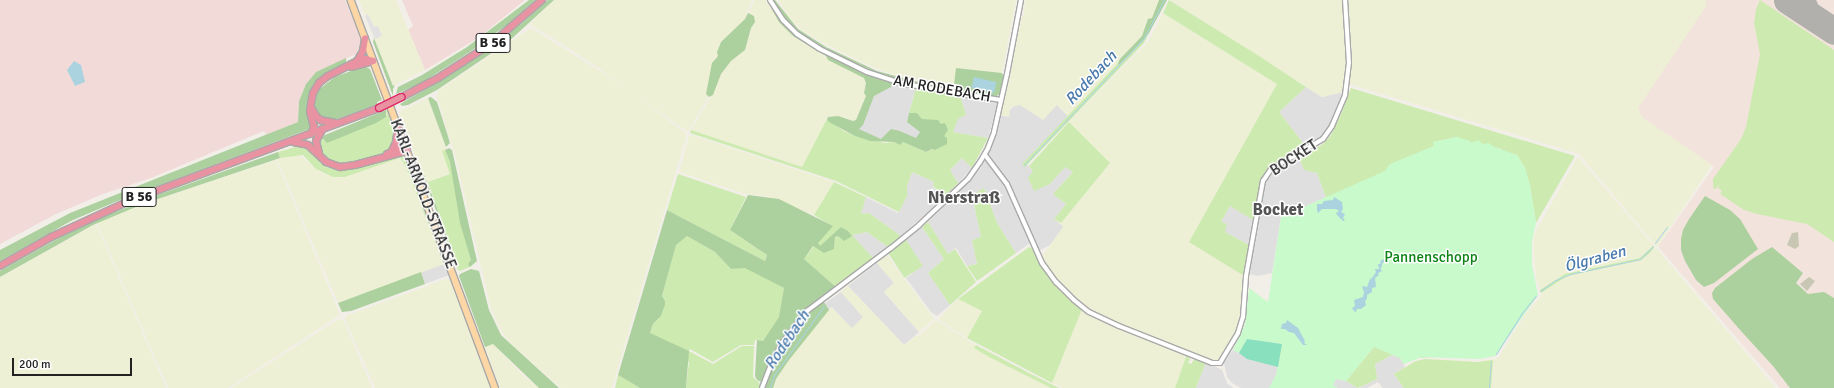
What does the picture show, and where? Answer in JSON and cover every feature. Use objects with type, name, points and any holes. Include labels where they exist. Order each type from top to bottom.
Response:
[{"type":"highway","name":"B 56","points":[[0,266],[52,237],[95,216],[191,177],[323,130],[402,98],[438,78],[492,43],[542,0]]},
{"type":"highway","points":[[357,62],[363,51],[364,38]]},
{"type":"highway","points":[[311,134],[314,127],[310,112],[311,104],[313,93],[319,83],[328,76],[357,62],[366,59],[373,61]]},
{"type":"highway","points":[[344,69],[373,61]]},
{"type":"highway","points":[[311,104],[314,114],[318,118],[325,122],[338,124]]},
{"type":"highway","points":[[392,151],[396,142],[398,127]]},
{"type":"highway","points":[[321,158],[316,141],[323,130]]},
{"type":"highway","points":[[290,142],[308,145],[321,158],[332,165],[342,167],[407,151]]},
{"type":"highway","points":[[383,157],[392,151],[399,149],[407,151]]},
{"type":"main road","name":"KARL-ARNOLD-STRASSE","points":[[351,0],[495,388]]},
{"type":"street","name":"AM RODEBACH","points":[[762,388],[774,356],[785,338],[807,311],[866,268],[919,225],[968,179],[985,155],[994,132],[1001,100],[905,84],[867,72],[820,49],[798,34],[783,20],[770,0]]},
{"type":"street","points":[[1001,100],[1021,0]]},
{"type":"street","name":"BOCKET","points":[[985,155],[1007,184],[1042,263],[1080,306],[1098,316],[1187,353],[1212,363],[1220,363],[1234,342],[1241,325],[1247,268],[1263,181],[1271,169],[1323,139],[1332,126],[1345,95],[1349,63],[1345,0]]},
{"type":"shaded area","points":[[0,0],[345,0],[359,33],[361,47],[358,53],[316,72],[306,84],[299,101],[298,122],[266,135],[264,131],[151,178],[103,194],[56,214],[0,244]]},
{"type":"shaded area","points":[[359,0],[396,0],[425,70],[393,86]]},
{"type":"shaded area","points":[[402,0],[525,0],[478,38],[425,70],[408,30],[413,26]]},
{"type":"shaded area","points":[[554,0],[752,0],[745,19],[721,42],[717,52],[718,56],[714,60],[708,97],[688,132],[636,96],[687,134],[612,388],[561,388],[512,345],[500,329],[491,309],[455,155],[437,97],[439,90],[531,28],[603,73],[630,92],[593,64],[530,24]]},
{"type":"shaded area","points":[[754,0],[766,0],[771,9],[793,36],[826,57],[828,60],[863,76],[866,82],[864,91],[866,96],[858,118],[853,121],[838,116],[828,117],[802,167],[691,130],[715,90],[721,74],[734,57],[745,50],[751,28],[755,22],[754,16],[749,14]]},
{"type":"shaded area","points":[[778,0],[1016,0],[1002,73],[961,68],[955,91],[951,90],[947,85],[895,75],[875,68],[827,45],[801,30],[789,17]]},
{"type":"shaded area","points":[[1025,0],[1159,0],[1152,18],[1148,19],[1142,36],[1068,116],[1057,105],[1043,120],[1020,105],[1011,107],[1009,117],[1001,115],[1022,16],[1024,15]]},
{"type":"shaded area","points":[[1170,0],[1706,0],[1706,6],[1638,108],[1642,117],[1712,165],[1657,247],[1579,154],[1346,83],[1343,92],[1322,97]]},
{"type":"shaded area","points":[[1705,0],[1834,0],[1834,388],[1780,388],[1659,248],[1659,245],[1714,167],[1633,111]]},
{"type":"shaded area","points":[[1163,13],[1277,84],[1189,242],[1244,276],[1241,318],[1236,333],[1220,360],[1216,362],[1114,322],[1088,309],[1057,280],[1041,258],[1063,227],[1061,223],[1110,163],[1069,122],[1148,42]]},
{"type":"shaded area","points":[[368,14],[374,27],[378,26],[382,36],[375,39],[365,16]]},
{"type":"shaded area","points":[[887,81],[916,87],[907,121],[920,132],[916,139],[901,131],[881,139],[856,129],[873,91]]},
{"type":"shaded area","points":[[1306,87],[1322,97],[1343,92],[1326,133],[1321,139],[1307,148],[1279,112]]},
{"type":"shaded area","points":[[960,96],[998,102],[988,138],[953,132],[958,118],[966,115]]},
{"type":"shaded area","points":[[428,98],[448,153],[450,174],[425,183],[399,112]]},
{"type":"shaded area","points":[[1015,105],[1057,105],[1068,116],[1025,162],[1033,171],[1050,184],[1065,167],[1073,172],[1053,194],[1066,204],[1054,219],[1064,227],[1050,245],[1038,251],[1019,203],[1007,181],[988,155],[1001,115],[1009,117],[1009,111]]},
{"type":"shaded area","points":[[692,135],[834,182],[814,215],[767,196],[748,195],[679,172],[689,136]]},
{"type":"shaded area","points":[[300,155],[320,172],[337,178],[345,177],[400,158],[405,165],[444,264],[338,303],[277,159]]},
{"type":"shaded area","points":[[987,157],[1005,183],[1031,242],[1016,253],[997,223],[984,188],[972,196],[981,237],[972,241],[977,264],[967,266],[956,248],[948,254],[928,222],[972,178]]},
{"type":"shaded area","points":[[962,158],[972,168],[958,183],[950,170]]},
{"type":"shaded area","points":[[1299,158],[1304,170],[1317,173],[1326,198],[1281,217],[1272,273],[1258,276],[1250,274],[1253,247],[1225,232],[1221,222],[1230,206],[1258,222],[1264,187],[1270,174]]},
{"type":"shaded area","points":[[1577,158],[1579,158],[1776,388],[1404,388],[1394,374],[1416,361],[1434,359],[1478,362],[1498,358],[1525,315],[1542,295],[1536,278],[1533,240],[1535,233]]},
{"type":"shaded area","points":[[276,160],[340,315],[228,388],[168,388],[97,223],[143,204]]},
{"type":"shaded area","points":[[912,172],[934,182],[933,187],[945,196],[901,236],[869,213],[861,214],[866,197],[898,213],[907,196],[907,186]]},
{"type":"shaded area","points":[[96,224],[166,388],[0,388],[0,277]]},
{"type":"shaded area","points":[[922,227],[944,259],[928,273],[950,305],[937,316],[931,312],[906,278],[922,266],[906,240]]},
{"type":"shaded area","points":[[867,232],[888,247],[874,259],[851,235]]},
{"type":"shaded area","points":[[1798,232],[1799,246],[1795,249],[1787,245],[1792,233]]},
{"type":"shaded area","points":[[887,255],[934,319],[919,332],[884,292],[894,283],[877,263]]},
{"type":"shaded area","points":[[447,263],[449,275],[425,284],[421,272]]},
{"type":"shaded area","points":[[877,263],[894,283],[884,292],[919,332],[904,345],[848,286]]},
{"type":"shaded area","points":[[1809,277],[1815,281],[1807,291],[1800,284]]},
{"type":"shaded area","points":[[446,279],[453,281],[492,388],[375,388],[345,319],[346,316]]},
{"type":"shaded area","points":[[848,286],[904,345],[917,335],[919,336],[936,320],[976,345],[975,348],[989,357],[1051,388],[773,388],[776,379],[789,360],[831,307],[852,328],[863,317],[841,292]]},
{"type":"shaded area","points":[[841,292],[863,317],[852,329],[832,307],[829,310],[824,304]]},
{"type":"shaded area","points":[[958,299],[982,311],[967,338],[939,320],[940,317]]},
{"type":"shaded area","points":[[1082,309],[1187,354],[1175,388],[1063,388],[1052,383]]},
{"type":"shaded area","points":[[339,319],[344,321],[372,388],[231,388]]},
{"type":"shaded area","points":[[493,344],[522,374],[539,388],[500,388],[485,347]]},
{"type":"shaded area","points":[[1282,344],[1276,376],[1269,388],[1241,388],[1232,383],[1227,377],[1224,363],[1233,350],[1239,353]]},
{"type":"shaded area","points":[[1392,355],[1400,358],[1405,367],[1394,374],[1404,388],[1383,388],[1378,382],[1367,388],[1359,388],[1377,379],[1375,364]]},
{"type":"shaded area","points":[[1206,362],[1222,370],[1227,383],[1233,388],[1196,388]]},
{"type":"shaded area","points":[[1336,379],[1346,381],[1358,388],[1337,388],[1333,386]]},
{"type":"green space","points":[[529,0],[535,0],[508,24],[471,51],[423,82],[396,94],[398,87],[422,75],[467,47]]},
{"type":"green space","points":[[548,0],[554,0],[508,42],[437,90],[408,105],[402,106],[400,104],[442,80],[485,52],[521,24]]},
{"type":"green space","points":[[772,0],[775,0],[798,29],[826,47],[877,71],[945,89],[885,76],[837,55],[798,33],[781,14]]},
{"type":"green space","points":[[1159,0],[1167,0],[1149,33],[1119,65],[1118,63],[1120,59],[1142,36],[1148,19],[1152,18]]},
{"type":"green space","points":[[1169,0],[1306,87],[1279,112],[1307,148],[1277,163],[1265,172],[1260,184],[1253,220],[1230,206],[1221,222],[1227,224],[1225,232],[1249,245],[1244,276],[1189,242],[1277,84],[1163,13]]},
{"type":"green space","points":[[1760,0],[1834,50],[1834,242],[1807,224],[1744,210],[1720,194],[1722,191],[1717,187],[1715,189],[1713,188],[1713,179],[1741,139],[1746,127],[1760,54],[1754,23],[1756,9]]},
{"type":"green space","points":[[1164,2],[1144,43],[1025,167],[1023,166],[1023,163],[1118,63],[1120,65],[1143,41]]},
{"type":"green space","points":[[771,8],[791,32],[805,42],[870,74],[893,82],[891,87],[874,96],[863,125],[859,129],[881,139],[891,129],[916,138],[920,132],[907,122],[909,113],[917,113],[922,119],[938,120],[941,124],[945,123],[948,130],[944,136],[947,138],[947,144],[935,150],[932,149],[926,152],[903,142],[900,145],[894,142],[870,141],[855,136],[829,122],[827,119],[828,117],[838,116],[853,121],[856,120],[866,96],[864,93],[866,83],[864,78],[828,60],[826,56],[793,36],[779,22]]},
{"type":"green space","points":[[748,13],[754,16],[755,22],[751,28],[745,50],[731,61],[721,74],[713,95],[709,97],[706,94],[712,63],[718,56],[717,52],[721,42],[745,19]]},
{"type":"green space","points":[[374,38],[393,86],[395,85],[393,89],[393,96],[373,42]]},
{"type":"green space","points":[[346,58],[346,64],[331,70],[314,84],[307,103],[311,127],[309,129],[115,202],[71,221],[0,261],[0,250],[70,213],[298,122],[299,101],[306,84],[316,72]]},
{"type":"green space","points":[[364,66],[370,69],[382,100],[377,102],[378,104],[334,120],[318,116],[314,104],[318,92],[322,87],[335,77]]},
{"type":"green space","points":[[956,68],[1002,73],[1004,77],[1000,94],[995,97],[955,91],[954,85]]},
{"type":"green space","points":[[916,88],[960,96],[966,115],[958,119],[953,132],[988,138],[972,168],[962,158],[950,170],[958,183],[945,196],[933,186],[934,182],[912,172],[907,186],[907,196],[899,212],[836,181],[690,133],[691,130],[802,167],[827,119],[844,131],[855,136],[885,143],[894,142],[900,145],[903,142],[926,152],[940,146],[944,136],[940,122],[922,119],[917,113],[909,113]]},
{"type":"green space","points":[[1351,88],[1575,156],[1536,223],[1530,186],[1525,168],[1517,155],[1503,151],[1502,149],[1471,143],[1457,137],[1434,142],[1434,146],[1336,196],[1326,198],[1317,173],[1304,170],[1299,158],[1323,144],[1331,135]]},
{"type":"green space","points":[[431,97],[437,102],[450,143],[446,147],[428,98]]},
{"type":"green space","points":[[388,109],[395,135],[394,146],[385,154],[359,162],[338,164],[327,160],[319,150],[319,143],[322,138],[324,141],[387,115],[386,110]]},
{"type":"green space","points":[[386,110],[386,117],[376,123],[327,143],[322,138],[325,135]]},
{"type":"green space","points":[[1069,122],[1110,163],[1061,223],[1054,219],[1066,204],[1053,194],[1073,172],[1065,167],[1050,184],[1034,191],[1028,178],[1033,171],[1029,166]]},
{"type":"green space","name":"Pannenschopp","points":[[1457,137],[1470,141],[1471,143],[1478,140],[1483,144],[1489,143],[1494,147],[1517,155],[1525,168],[1530,186],[1536,223],[1532,241],[1532,265],[1538,295],[1495,356],[1479,359],[1422,357],[1404,364],[1400,358],[1374,347],[1346,381],[1336,379],[1333,385],[1337,388],[1269,388],[1276,375],[1282,344],[1247,339],[1239,353],[1233,350],[1245,325],[1249,288],[1268,302],[1281,217],[1385,171],[1390,164],[1434,146],[1433,142]]},
{"type":"green space","points":[[299,146],[311,150],[326,167],[340,171],[400,155],[403,156],[407,162],[447,263],[444,264],[405,165],[400,158],[345,177],[333,177],[316,169],[303,155],[280,158],[278,152]]},
{"type":"green space","points":[[449,148],[452,150],[477,261],[470,267],[468,264],[471,260],[460,223],[450,162],[445,150]]},
{"type":"green space","points":[[445,150],[450,162],[471,260],[469,264],[470,267],[460,271],[454,262],[456,261],[428,182],[450,174],[442,151]]},
{"type":"green space","points":[[278,152],[280,158],[143,204],[93,225],[0,277],[0,271],[59,238],[101,218],[152,197]]},
{"type":"green space","points":[[422,172],[436,205],[455,262]]},
{"type":"green space","points":[[678,174],[746,197],[730,230],[767,255],[765,261],[667,210]]},
{"type":"green space","points":[[834,182],[866,197],[861,214],[869,213],[901,236],[888,247],[867,232],[852,235],[874,259],[836,287],[804,259],[814,246],[820,247],[817,243],[832,226],[814,215]],"holes":[[[841,228],[835,238],[834,249],[820,247]]]},
{"type":"green space","points":[[984,188],[997,223],[1016,253],[977,281],[967,266],[977,264],[972,240],[981,237],[972,195]]},
{"type":"green space","points":[[748,195],[779,199],[833,226],[818,243],[820,246],[841,227],[848,231],[852,236],[844,241],[838,236],[835,237],[834,249],[824,253],[813,246],[804,259],[836,287],[822,299],[829,310],[789,360],[776,379],[773,388],[764,388],[765,384],[757,380],[755,376],[757,340],[763,341],[779,317],[784,288],[745,268],[731,269],[715,252],[687,236],[676,245],[662,296],[665,301],[665,305],[661,316],[653,324],[650,333],[689,351],[686,388],[640,388],[618,375],[667,210],[765,261],[767,255],[730,230]]},
{"type":"green space","points":[[1705,196],[1730,210],[1740,219],[1758,249],[1714,283],[1704,287],[1696,280],[1685,261],[1681,250],[1681,239],[1683,230],[1689,219]]},
{"type":"green space","points":[[928,222],[948,254],[955,249],[976,282],[950,305],[928,273],[944,259],[922,227]]},
{"type":"green space","points":[[687,236],[715,252],[731,269],[745,267],[784,288],[780,317],[763,341],[755,340],[754,345],[741,345],[713,362],[690,349],[689,351],[713,364],[742,346],[754,346],[753,377],[761,385],[760,388],[686,388],[689,362],[650,333],[653,324],[661,316],[665,305],[665,301],[662,296],[676,244]]},
{"type":"green space","points":[[906,240],[923,266],[904,278],[888,252]]},
{"type":"green space","points":[[1653,246],[1654,247],[1650,253],[1641,260],[1567,276],[1541,293],[1540,290],[1565,274],[1640,258]]},
{"type":"green space","points":[[1029,247],[1034,249],[1049,276],[1082,309],[1052,383],[967,338],[982,311],[958,299]]},
{"type":"green space","points":[[1772,247],[1803,273],[1796,283],[1808,294],[1824,292],[1834,298],[1834,388],[1790,388],[1773,366],[1713,299],[1712,293],[1715,288],[1752,259]]},
{"type":"green space","points":[[471,269],[479,271],[489,310],[501,335],[559,388],[539,388],[493,344],[485,347],[459,276],[460,274]]},
{"type":"green space","points":[[421,272],[425,284],[351,311],[342,312],[338,303]]},
{"type":"green space","points":[[458,278],[477,328],[499,388],[497,388]]},
{"type":"green space","points":[[1369,338],[1439,357],[1415,358],[1404,364],[1400,358],[1392,355],[1375,364],[1377,379],[1358,388],[1346,381],[1374,347]]},
{"type":"green space","points":[[1247,339],[1282,344],[1278,367],[1247,359],[1239,353]]},
{"type":"green space","points":[[976,345],[1059,388],[1051,388],[989,357],[974,348]]},
{"type":"green space","points":[[1187,354],[1190,359],[1188,363],[1191,364],[1195,358],[1206,362],[1196,388],[1175,388]]},
{"type":"green space","points":[[1425,359],[1478,362],[1493,360],[1491,388],[1404,388],[1394,374],[1416,361]]},
{"type":"green space","points":[[618,375],[640,388],[615,388]]},
{"type":"water","points":[[74,61],[81,65],[85,82],[75,86],[67,70]]},
{"type":"water","points":[[974,77],[996,82],[994,93],[972,88]]},
{"type":"water","points":[[1334,197],[1342,202],[1343,209],[1341,212],[1345,214],[1343,218],[1345,221],[1337,215],[1336,213],[1339,211],[1336,209],[1322,209],[1318,213],[1317,204],[1322,204],[1324,201],[1333,200]]},
{"type":"water","points":[[1388,259],[1388,261],[1382,263],[1382,267],[1380,268],[1382,271],[1378,273],[1379,275],[1375,278],[1376,287],[1372,288],[1372,292],[1367,295],[1367,299],[1365,301],[1366,305],[1361,309],[1357,309],[1356,312],[1354,311],[1352,308],[1355,306],[1354,300],[1363,297],[1364,292],[1362,286],[1367,287],[1370,279],[1376,272],[1375,269],[1379,269],[1378,264],[1380,264],[1381,260]]},
{"type":"water","points":[[1287,320],[1298,328],[1305,341],[1304,343],[1307,345],[1303,345],[1294,333],[1281,329],[1282,324],[1286,323]]},
{"type":"waterway","name":"Rodebach","points":[[1024,165],[1144,38],[1164,0]]},
{"type":"waterway","name":"Ölgraben","points":[[1655,243],[1667,227]]},
{"type":"waterway","name":"Ölgraben","points":[[1540,291],[1556,280],[1570,274],[1640,259],[1653,246]]},
{"type":"waterway","name":"Ölgraben","points":[[1496,354],[1522,313],[1536,296]]},
{"type":"waterway","name":"Rodebach","points":[[770,388],[774,375],[824,306]]},
{"type":"waterway","name":"Ölgraben","points":[[1489,388],[1491,361]]},
{"type":"taxiway","points":[[1810,0],[1816,15],[1825,25]]},
{"type":"runway","points":[[1787,0],[1834,31]]},
{"type":"district","name":"Nierstraß","points":[[964,198]]},
{"type":"district","name":"Bocket","points":[[1278,210]]}]
